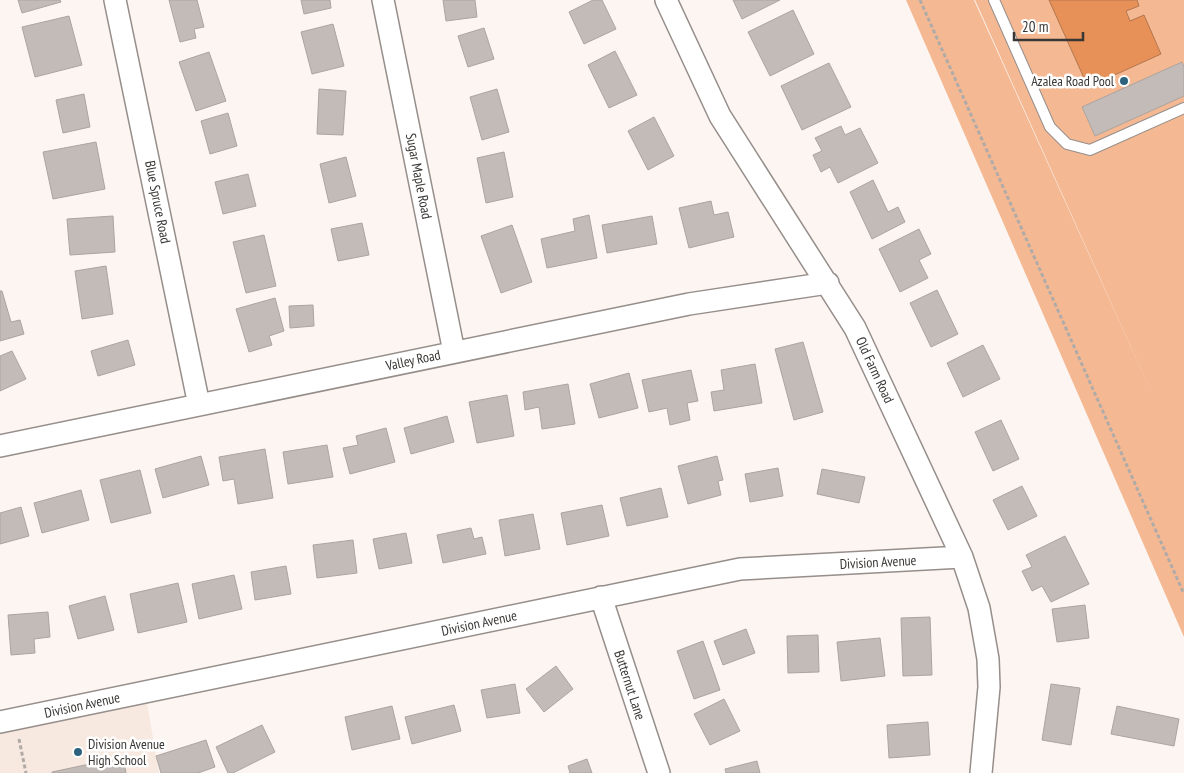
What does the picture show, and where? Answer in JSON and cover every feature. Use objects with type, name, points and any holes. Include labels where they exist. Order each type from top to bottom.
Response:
[{"type":"street","name":"Blue Spruce Road","points":[[115,0],[199,405]]},
{"type":"street","name":"Sugar Maple Road","points":[[383,0],[454,352]]},
{"type":"street","name":"Old Farm Road","points":[[666,0],[720,116],[828,283],[863,345],[962,557],[979,608],[988,660],[989,687],[981,773]]},
{"type":"street","name":"Valley Road","points":[[0,446],[689,304],[828,283]]},
{"type":"street","name":"Division Avenue","points":[[8,720],[740,569],[962,557]]},
{"type":"street","name":"Butternut Lane","points":[[602,597],[659,773]]},
{"type":"lane","points":[[994,0],[1050,127],[1067,144],[1090,150],[1184,108]]},
{"type":"path","points":[[920,0],[1184,594]]},
{"type":"path","points":[[8,720],[26,773]]},
{"type":"shaded area","points":[[906,0],[974,0],[1158,407],[975,0],[1184,0],[1184,637]]},
{"type":"shaded area","points":[[1049,0],[1137,0],[1139,6],[1126,11],[1130,21],[1144,15],[1161,54],[1088,87]]},
{"type":"shaded area","name":"Division Avenue High School","points":[[147,703],[159,773],[0,773],[0,732]]},
{"type":"building","points":[[18,0],[60,0],[61,2],[22,13]]},
{"type":"building","points":[[169,0],[197,0],[204,27],[194,29],[196,38],[180,42]]},
{"type":"building","points":[[301,0],[330,0],[331,8],[304,14]]},
{"type":"building","points":[[443,0],[475,0],[477,17],[446,21]]},
{"type":"building","points":[[593,0],[602,0],[616,29],[584,44],[569,12]]},
{"type":"building","points":[[733,0],[780,0],[742,19]]},
{"type":"building","points":[[793,10],[814,54],[770,76],[748,32]]},
{"type":"building","points":[[69,16],[82,65],[35,77],[22,27]]},
{"type":"building","points":[[333,24],[344,66],[312,74],[301,32]]},
{"type":"building","points":[[484,28],[494,59],[468,67],[458,36]]},
{"type":"building","points":[[615,51],[637,95],[609,108],[588,65]]},
{"type":"building","points":[[209,52],[226,101],[196,111],[179,62]]},
{"type":"building","points":[[1182,62],[1184,67],[1184,96],[1095,136],[1082,107]]},
{"type":"building","points":[[829,63],[851,107],[802,130],[781,86]]},
{"type":"building","points":[[319,89],[346,91],[343,135],[317,134]]},
{"type":"building","points":[[497,89],[509,132],[482,140],[470,97]]},
{"type":"building","points":[[84,94],[90,127],[63,133],[56,100]]},
{"type":"building","points":[[228,113],[237,146],[210,154],[201,121]]},
{"type":"building","points":[[654,117],[674,156],[648,170],[628,131]]},
{"type":"building","points":[[841,126],[845,135],[860,128],[878,163],[838,183],[830,167],[821,172],[813,155],[822,151],[815,138]]},
{"type":"building","points":[[96,142],[105,189],[53,199],[43,152]]},
{"type":"building","points":[[504,152],[513,197],[486,203],[477,158]]},
{"type":"building","points":[[346,157],[356,196],[329,203],[320,164]]},
{"type":"building","points":[[248,174],[256,206],[223,214],[215,182]]},
{"type":"building","points":[[873,180],[888,212],[898,207],[905,222],[872,239],[850,192]]},
{"type":"building","points":[[711,201],[714,215],[728,212],[734,237],[689,248],[679,208]]},
{"type":"building","points":[[589,215],[597,258],[547,268],[541,239],[575,231],[573,219]]},
{"type":"building","points":[[113,216],[115,252],[70,255],[67,219]]},
{"type":"building","points":[[652,216],[657,244],[607,253],[602,225]]},
{"type":"building","points":[[362,223],[369,255],[338,261],[331,229]]},
{"type":"building","points":[[512,225],[532,282],[501,293],[481,236]]},
{"type":"building","points":[[919,229],[931,254],[919,260],[928,278],[900,292],[879,249]]},
{"type":"building","points":[[264,235],[276,286],[246,293],[233,242]]},
{"type":"building","points":[[106,266],[113,314],[82,319],[75,271]]},
{"type":"building","points":[[937,290],[958,334],[931,347],[910,303]]},
{"type":"building","points":[[0,291],[2,291],[11,322],[20,320],[24,334],[0,341]]},
{"type":"building","points":[[275,298],[284,331],[269,336],[272,345],[249,352],[236,309]]},
{"type":"building","points":[[313,305],[314,326],[290,328],[289,306]]},
{"type":"building","points":[[128,340],[135,365],[98,376],[91,351]]},
{"type":"building","points":[[803,342],[823,412],[794,420],[775,349]]},
{"type":"building","points":[[983,345],[1000,379],[963,397],[947,363]]},
{"type":"building","points":[[12,351],[26,379],[0,391],[0,356]]},
{"type":"building","points":[[755,364],[762,403],[714,411],[711,392],[724,390],[721,370]]},
{"type":"building","points":[[691,370],[698,401],[687,403],[690,420],[670,425],[667,408],[649,412],[642,380]]},
{"type":"building","points":[[629,373],[638,408],[599,418],[590,384]]},
{"type":"building","points":[[568,384],[575,424],[542,429],[539,407],[525,410],[523,392]]},
{"type":"building","points":[[507,395],[514,436],[477,443],[469,402]]},
{"type":"building","points":[[447,416],[454,442],[411,454],[404,428]]},
{"type":"building","points":[[1001,420],[1019,459],[993,471],[975,432]]},
{"type":"building","points":[[386,428],[395,462],[350,474],[343,448],[358,445],[356,436]]},
{"type":"building","points":[[327,445],[333,477],[288,484],[283,452]]},
{"type":"building","points":[[265,449],[273,498],[238,504],[234,479],[223,481],[219,457]]},
{"type":"building","points":[[201,456],[209,485],[163,498],[155,469]]},
{"type":"building","points":[[717,456],[723,480],[718,481],[721,495],[688,504],[678,466]]},
{"type":"building","points":[[778,468],[783,496],[750,502],[745,474]]},
{"type":"building","points":[[822,469],[865,477],[859,503],[817,494]]},
{"type":"building","points":[[140,470],[151,513],[111,523],[100,480]]},
{"type":"building","points":[[1022,486],[1037,516],[1008,530],[993,500]]},
{"type":"building","points":[[661,488],[668,517],[627,526],[620,498]]},
{"type":"building","points":[[81,490],[89,520],[42,533],[34,503]]},
{"type":"building","points":[[602,505],[609,536],[567,545],[561,513]]},
{"type":"building","points":[[21,507],[29,536],[0,544],[0,513]]},
{"type":"building","points":[[533,514],[540,549],[505,556],[499,520]]},
{"type":"building","points":[[471,528],[474,539],[482,537],[486,554],[443,563],[437,535]]},
{"type":"building","points":[[406,533],[412,563],[379,569],[373,539]]},
{"type":"building","points":[[1065,536],[1089,584],[1051,602],[1042,586],[1032,591],[1022,571],[1032,567],[1026,555]]},
{"type":"building","points":[[353,540],[357,573],[317,578],[313,545]]},
{"type":"building","points":[[286,566],[291,594],[255,600],[251,572]]},
{"type":"building","points":[[234,575],[242,609],[199,619],[192,584]]},
{"type":"building","points":[[178,583],[187,622],[138,633],[130,594]]},
{"type":"building","points":[[105,596],[114,630],[78,639],[69,606]]},
{"type":"building","points":[[1085,605],[1089,638],[1057,642],[1052,609]]},
{"type":"building","points":[[48,612],[50,637],[34,639],[35,653],[11,655],[8,615]]},
{"type":"building","points":[[930,617],[932,675],[903,676],[901,618]]},
{"type":"building","points":[[746,629],[755,653],[723,665],[714,641]]},
{"type":"building","points":[[818,635],[819,672],[788,673],[787,636]]},
{"type":"building","points":[[880,638],[885,676],[841,681],[837,642]]},
{"type":"building","points":[[703,641],[720,690],[694,699],[677,651]]},
{"type":"building","points":[[556,666],[573,689],[544,712],[526,689]]},
{"type":"building","points":[[515,684],[520,713],[487,718],[481,690]]},
{"type":"building","points":[[1051,684],[1080,688],[1071,745],[1042,740]]},
{"type":"building","points":[[724,699],[740,731],[710,745],[694,714]]},
{"type":"building","points":[[454,705],[461,731],[412,744],[405,717]]},
{"type":"building","points":[[392,706],[400,739],[352,750],[345,717]]},
{"type":"building","points":[[1117,706],[1179,719],[1174,746],[1111,734]]},
{"type":"building","points":[[928,722],[930,755],[889,758],[887,725]]},
{"type":"building","points":[[262,725],[275,752],[233,773],[228,773],[216,747]]},
{"type":"building","points":[[206,740],[215,767],[198,773],[161,773],[156,756]]},
{"type":"building","points":[[123,757],[126,773],[52,773],[52,772]]},
{"type":"building","points":[[587,759],[592,773],[570,773],[568,766]]},
{"type":"building","points":[[757,761],[760,773],[726,773],[725,769]]},
{"type":"place","name":"Azalea Road Pool","points":[[1124,81]]},
{"type":"place","name":"Division Avenue High School","points":[[78,752]]}]
